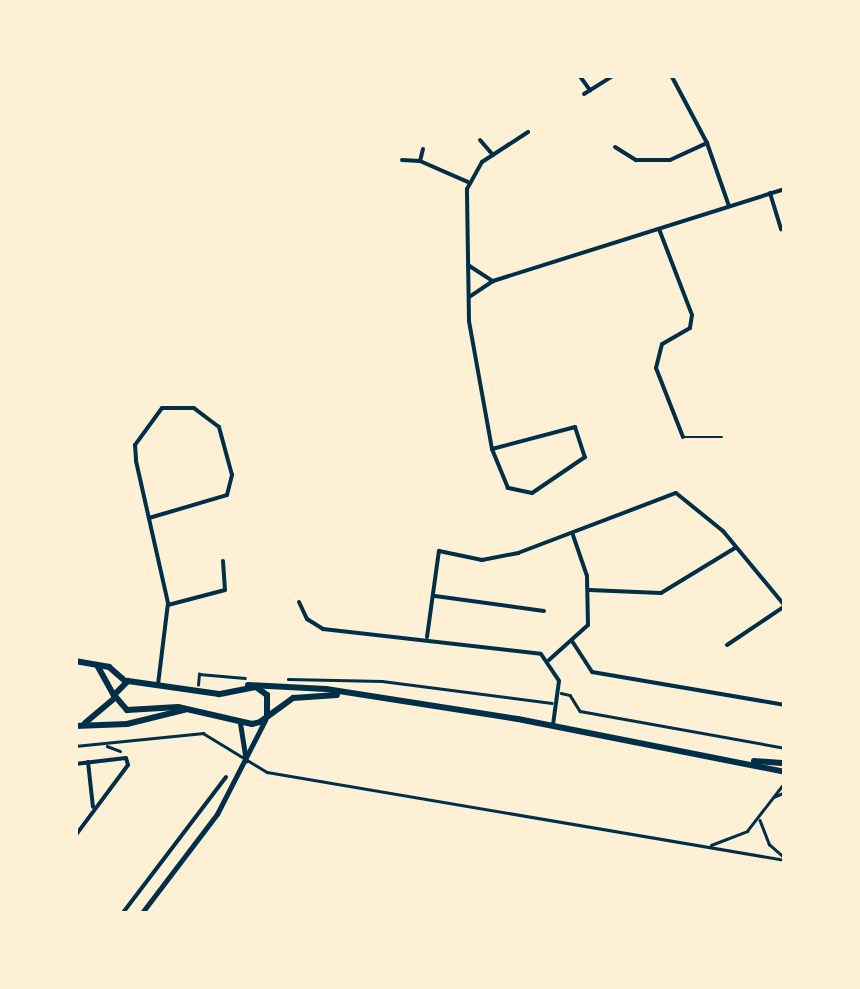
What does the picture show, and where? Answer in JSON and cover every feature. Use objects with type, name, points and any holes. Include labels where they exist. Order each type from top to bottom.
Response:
[{"type":"main road","points":[[75,661],[96,664],[125,682],[216,694],[248,686],[343,694],[553,725],[753,762],[785,772]]},
{"type":"main road","points":[[96,664],[114,697],[127,710],[185,710],[240,723],[266,717],[300,696],[343,694]]},
{"type":"main road","points":[[79,725],[114,697],[125,682]]},
{"type":"main road","points":[[248,686],[265,692],[266,717]]},
{"type":"main road","points":[[79,725],[127,724],[185,710]]},
{"type":"main road","points":[[753,762],[785,763]]},
{"type":"street","points":[[579,75],[587,92],[614,75]]},
{"type":"street","points":[[671,75],[708,143],[729,206]]},
{"type":"street","points":[[492,449],[574,427],[585,457],[532,493],[508,488],[492,449],[468,296],[468,182],[493,155],[528,132]]},
{"type":"street","points":[[480,140],[493,155]]},
{"type":"street","points":[[616,147],[636,160],[670,160],[708,143]]},
{"type":"street","points":[[420,160],[422,149]]},
{"type":"street","points":[[402,160],[420,160],[468,182]]},
{"type":"street","points":[[468,296],[494,281],[785,188]]},
{"type":"street","points":[[770,194],[781,229]]},
{"type":"street","points":[[659,228],[692,315],[690,328],[662,344],[656,368],[682,437]]},
{"type":"street","points":[[468,266],[494,281]]},
{"type":"street","points":[[149,518],[228,495],[232,474],[219,427],[194,408],[162,408],[138,435],[135,457],[168,605],[158,684]]},
{"type":"street","points":[[427,637],[436,596],[439,550],[500,558],[678,493],[736,548],[785,606],[727,645]]},
{"type":"street","points":[[549,660],[588,625],[588,590],[572,534]]},
{"type":"street","points":[[588,590],[660,593],[736,548]]},
{"type":"street","points":[[168,605],[222,591],[228,582],[223,562]]},
{"type":"street","points":[[436,596],[544,610]]},
{"type":"street","points":[[299,602],[307,618],[323,629],[518,648],[549,660],[560,690],[553,725]]},
{"type":"street","points":[[572,641],[590,671],[785,705]]},
{"type":"street","points":[[141,914],[193,846],[246,761],[266,717]]},
{"type":"street","points":[[240,723],[246,761]]},
{"type":"street","points":[[75,764],[128,760],[75,836]]},
{"type":"street","points":[[88,762],[94,807]]},
{"type":"street","points":[[122,914],[226,777]]},
{"type":"street","points":[[182,837],[193,846]]},
{"type":"street","points":[[444,914],[458,914]]},
{"type":"lane","points":[[682,437],[722,437]]},
{"type":"lane","points":[[75,746],[202,732],[246,761],[280,774],[785,859]]},
{"type":"lane","points":[[705,846],[736,838],[760,818],[785,782]]},
{"type":"lane","points":[[773,798],[785,792]]},
{"type":"lane","points":[[760,818],[769,844],[785,859]]},
{"type":"path","points":[[198,686],[200,674]]},
{"type":"path","points":[[107,750],[131,752]]}]
